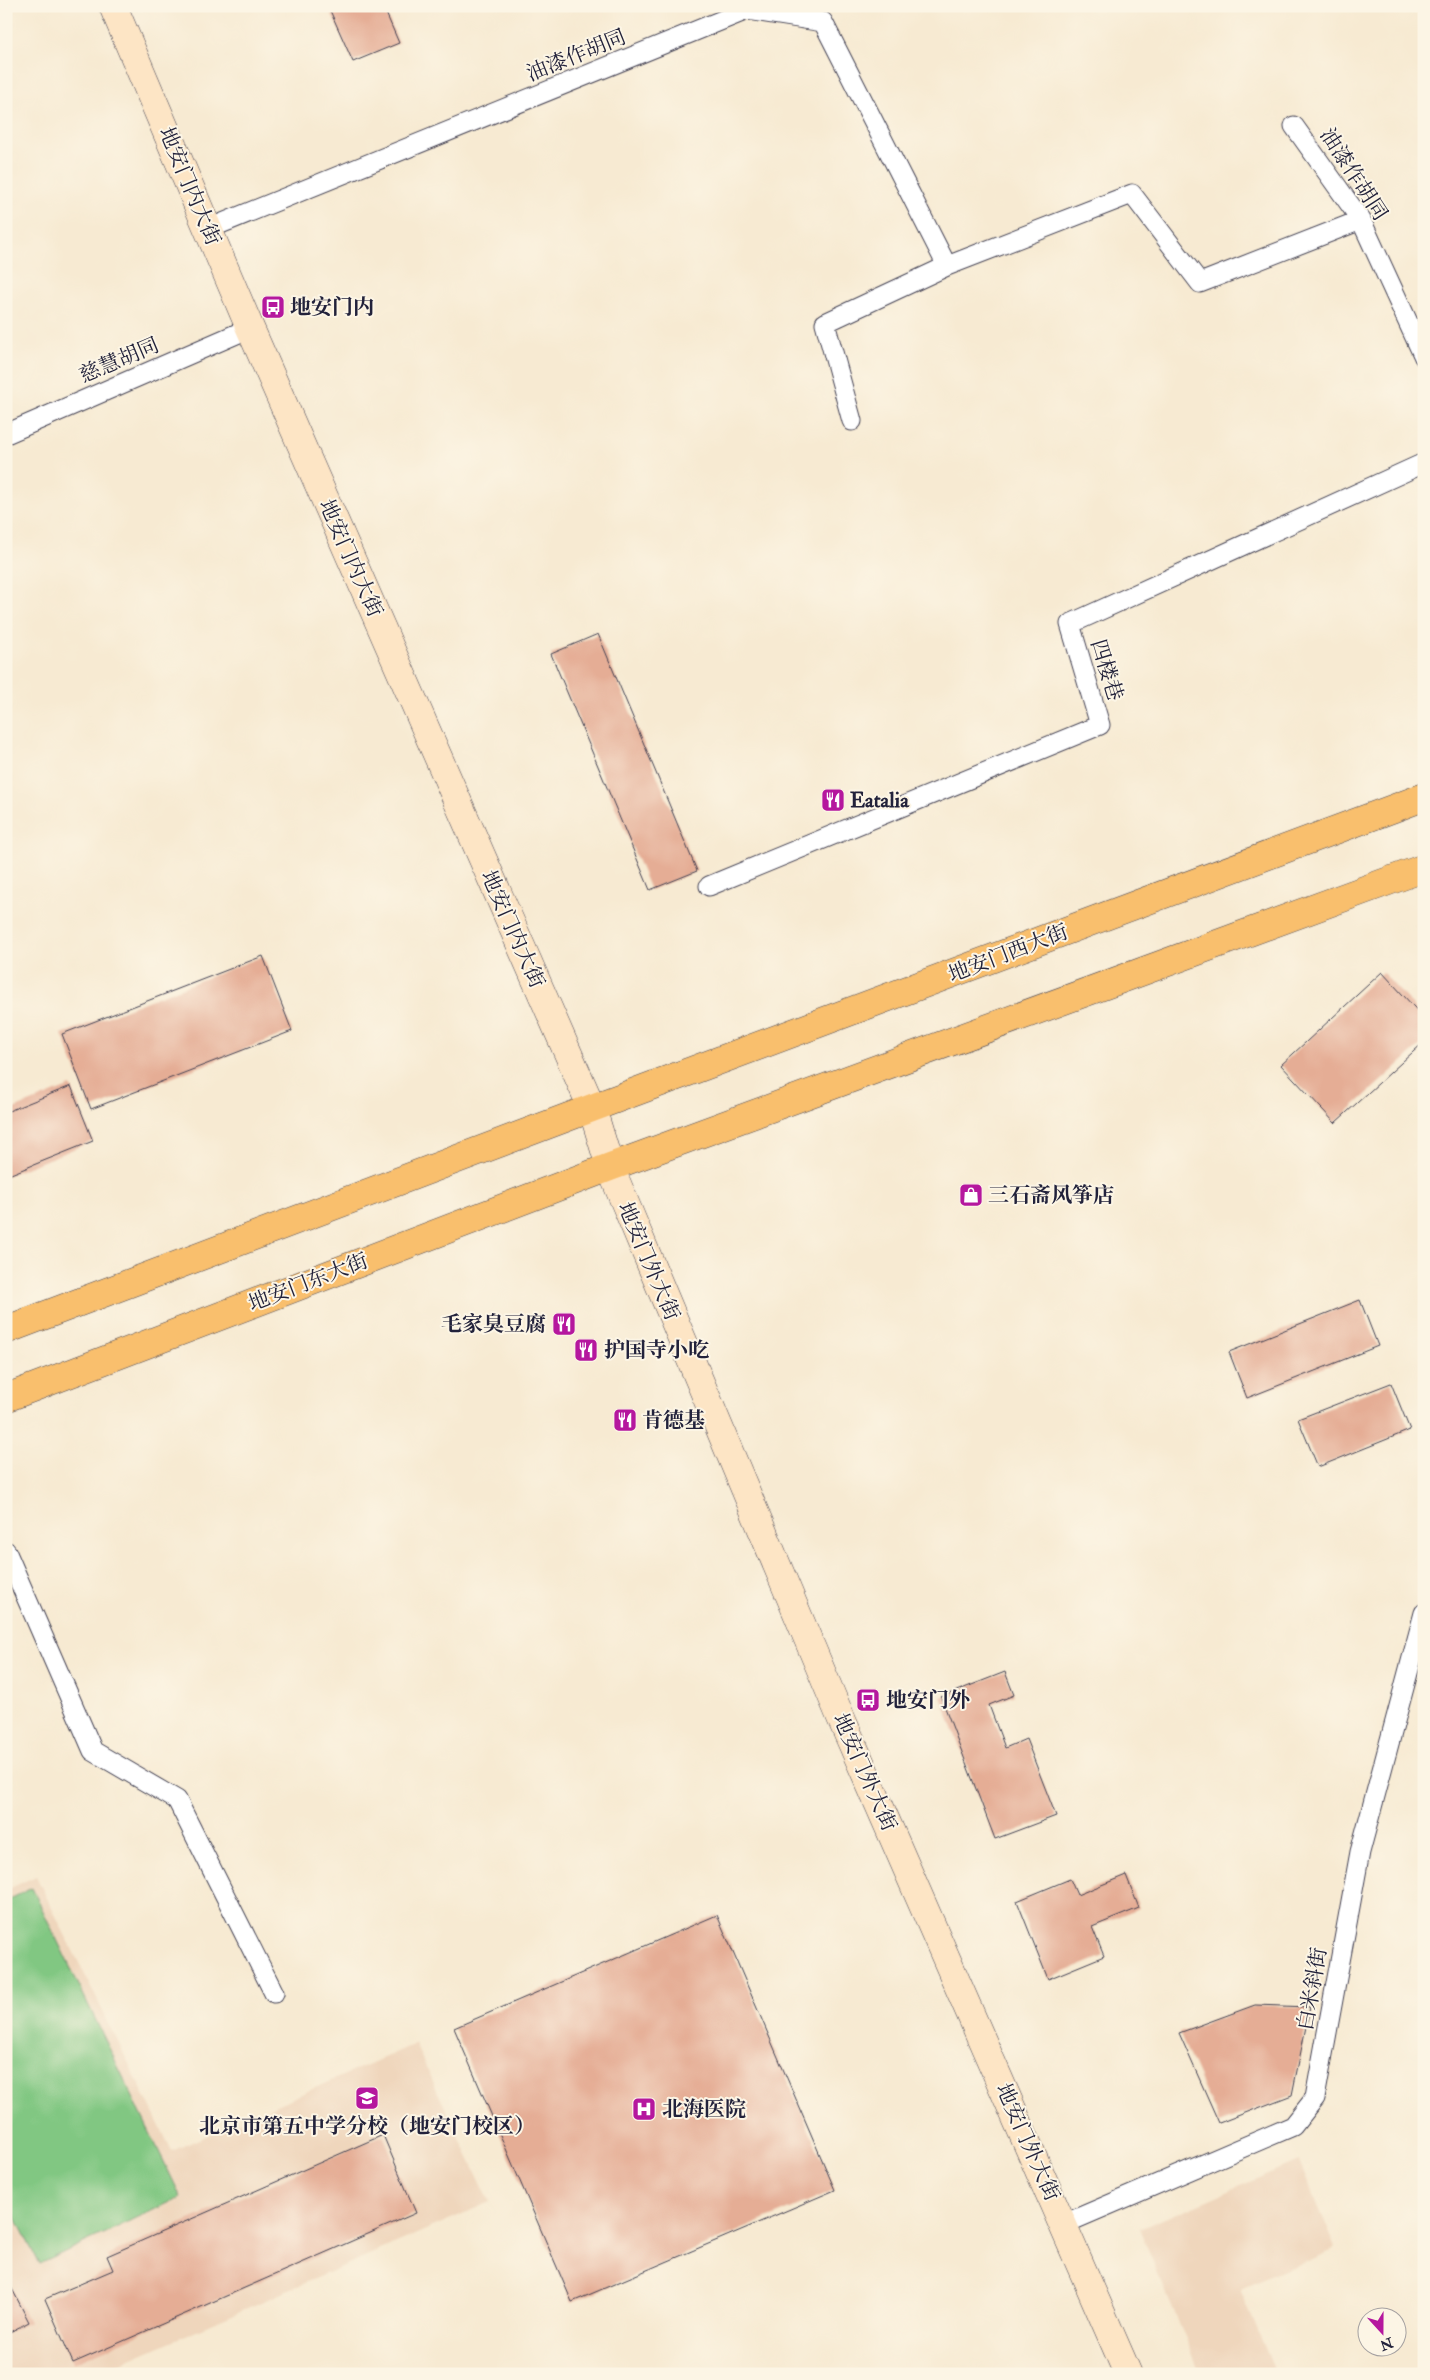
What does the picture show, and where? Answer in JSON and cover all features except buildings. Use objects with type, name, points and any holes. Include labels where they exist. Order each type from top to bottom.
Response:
[{"type":"main road","name":"地安门内大街","points":[[113,6],[250,328],[592,1108],[610,1167]]},
{"type":"main road","name":"地安门西大街","points":[[592,1108],[1424,797]]},
{"type":"main road","points":[[610,1167],[1424,868]]},
{"type":"main road","points":[[6,1330],[592,1108]]},
{"type":"main road","name":"地安门东大街","points":[[6,1398],[610,1167]]},
{"type":"main road","name":"地安门外大街","points":[[610,1167],[841,1718],[1128,2374]]},
{"type":"lane","name":"油漆作胡同","points":[[208,229],[747,10],[823,22],[947,266]]},
{"type":"lane","name":"油漆作胡同","points":[[1294,126],[1360,220],[1424,358]]},
{"type":"lane","points":[[852,421],[825,323],[947,266],[1132,194],[1200,283],[1360,220]]},
{"type":"lane","name":"慈慧胡同","points":[[6,434],[250,328]]},
{"type":"lane","name":"四楼巷","points":[[708,886],[1100,725],[1070,624],[1424,463]]},
{"type":"lane","points":[[6,1551],[92,1751],[177,1800],[274,1993]]},
{"type":"lane","name":"白米斜街","points":[[1064,2224],[1293,2126],[1315,2098],[1360,1852],[1424,1612]]},
{"type":"shaded area","name":"北京市第五中学分校（地安门校区）","points":[[36,1876],[172,2151],[415,2044],[490,2202],[96,2374],[6,2374],[6,1890]]},
{"type":"shaded area","points":[[1299,2161],[1336,2248],[1240,2289],[1276,2374],[1201,2374],[1139,2229]]},
{"type":"green space","points":[[32,1888],[181,2197],[39,2264],[6,2198],[6,1901]]},
{"type":"place","name":"地安门内","points":[[273,307]]},
{"type":"place","name":"Eatalia","points":[[833,800]]},
{"type":"place","name":"三石斋风筝店","points":[[971,1195]]},
{"type":"place","name":"毛家臭豆腐","points":[[564,1324]]},
{"type":"place","name":"护国寺小吃","points":[[586,1350]]},
{"type":"place","name":"肯德基","points":[[625,1420]]},
{"type":"place","name":"地安门外","points":[[868,1700]]},
{"type":"place","name":"北京市第五中学分校（地安门校区）","points":[[367,2098]]},
{"type":"place","name":"北海医院","points":[[644,2109]]}]
